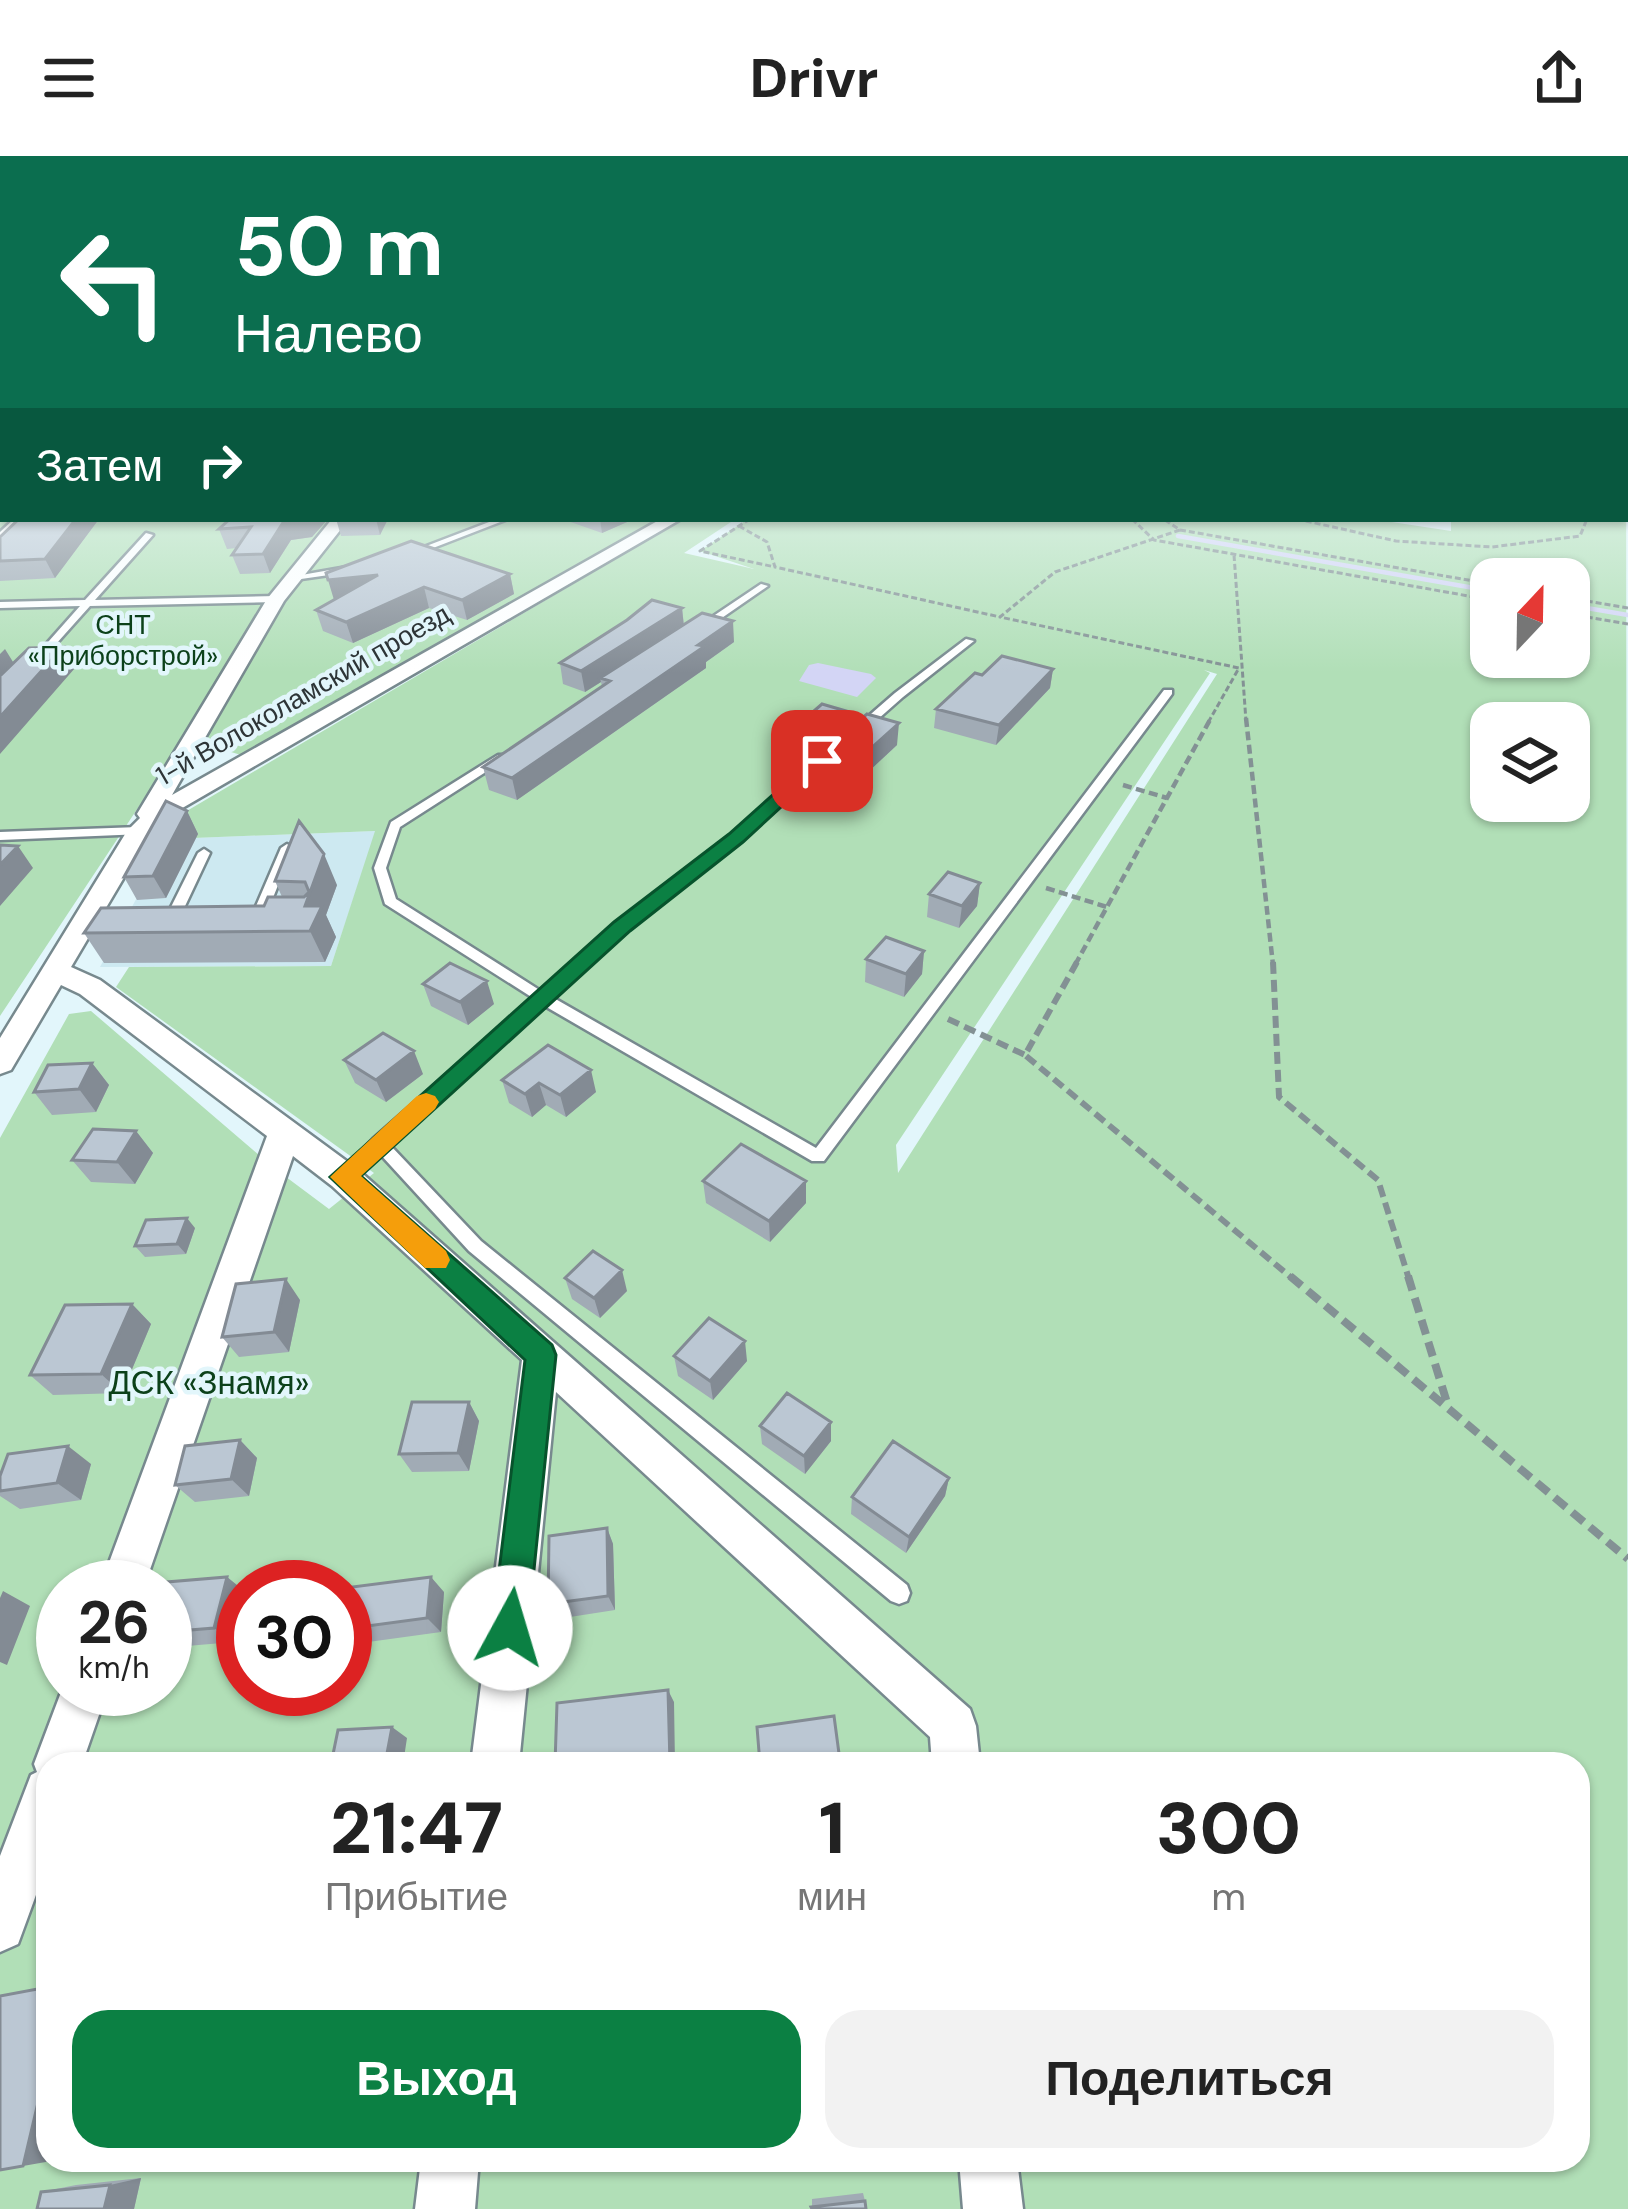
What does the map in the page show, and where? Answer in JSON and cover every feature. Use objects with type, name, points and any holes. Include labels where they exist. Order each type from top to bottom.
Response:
[{"type":"street","points":[[139,831],[276,599],[339,522]]},
{"type":"street","name":"1-й Волоколамский проезд","points":[[0,1063],[55,970],[94,921],[139,831],[185,795],[669,522]]},
{"type":"street","points":[[55,970],[90,987],[344,1177],[541,1355],[954,1745]]},
{"type":"street","points":[[132,1560],[284,1132]]},
{"type":"street","points":[[496,1752],[541,1355]]},
{"type":"street","points":[[62,1752],[75,1716]]},
{"type":"street","points":[[0,1926],[36,1826]]},
{"type":"street","points":[[445,2209],[449,2172]]},
{"type":"street","points":[[989,2172],[992,2209]]},
{"type":"lane","points":[[401,557],[496,522]]},
{"type":"lane","points":[[29,669],[149,535]]},
{"type":"lane","points":[[294,577],[358,568]]},
{"type":"lane","points":[[685,640],[764,586]]},
{"type":"lane","points":[[0,605],[276,599]]},
{"type":"lane","points":[[344,1177],[622,926],[736,838],[883,708],[969,641]]},
{"type":"lane","points":[[515,750],[395,825],[380,868],[390,901],[544,999],[818,1156],[1168,692]]},
{"type":"lane","points":[[0,836],[139,831]]},
{"type":"lane","points":[[257,920],[287,848]]},
{"type":"lane","points":[[171,921],[204,853]]},
{"type":"lane","points":[[148,921],[192,920]]},
{"type":"lane","points":[[236,920],[276,920]]},
{"type":"lane","points":[[379,1143],[475,1246],[899,1593]]},
{"type":"path","points":[[745,522],[700,551],[1239,668]]},
{"type":"path","points":[[1135,522],[1154,540],[1470,596]]},
{"type":"path","points":[[1310,522],[1396,542],[1492,547],[1580,536],[1586,522]]},
{"type":"path","points":[[1000,617],[1055,572],[1154,540],[1178,525],[1470,580]]},
{"type":"path","points":[[739,526],[767,542],[775,567],[764,586]]},
{"type":"path","points":[[1234,555],[1239,668],[1270,915],[1280,1097],[1378,1180],[1449,1409]]},
{"type":"path","points":[[1590,602],[1628,608]]},
{"type":"path","points":[[1590,618],[1628,624]]},
{"type":"path","points":[[1025,1054],[1239,668]]},
{"type":"path","points":[[1103,778],[1167,798]]},
{"type":"path","points":[[1025,881],[1107,907]]},
{"type":"path","points":[[928,1010],[1025,1054],[1628,1559]]},
{"type":"shaded area","points":[[818,663],[876,678],[857,697],[799,681],[809,665]]},
{"type":"shaded area","points":[[376,831],[331,966],[100,967],[168,839]]},
{"type":"green space","name":"СНТ «Приборстрой»","points":[[0,522],[655,522],[241,755],[221,749],[175,752],[0,1016]]},
{"type":"green space","name":"ДСК «Знамя»","points":[[679,522],[731,522],[684,553],[754,569],[700,551],[744,522],[1392,522],[1451,531],[1451,522],[1626,522],[1628,2209],[0,2209],[0,1138],[69,1014],[91,1011],[274,1168],[329,1209],[374,1173],[116,987],[129,967],[331,966],[375,831],[168,839],[185,812]],"holes":[[[1204,670],[1217,674],[898,1173],[896,1145],[1210,673]]]},
{"type":"building","points":[[16,522],[74,522],[45,559],[0,561],[0,537]]},
{"type":"building","points":[[227,522],[283,522],[263,554],[232,555],[251,527],[219,529]]},
{"type":"building","points":[[411,541],[510,574],[462,600],[424,587],[346,622],[316,610],[378,575],[328,580],[326,573]]},
{"type":"building","points":[[652,600],[682,608],[581,671],[560,663],[627,620]]},
{"type":"building","points":[[702,613],[733,621],[698,645],[705,646],[512,778],[483,767],[610,681],[600,678]]},
{"type":"building","points":[[63,647],[0,717],[0,676],[29,648]]},
{"type":"building","points":[[1002,656],[1053,669],[999,725],[936,709],[975,673],[982,675]]},
{"type":"building","points":[[822,704],[846,711],[816,737],[792,730]]},
{"type":"building","points":[[867,714],[899,723],[869,750],[836,740]]},
{"type":"building","points":[[166,801],[187,811],[153,876],[124,877]]},
{"type":"building","points":[[299,821],[324,854],[305,906],[322,906],[310,931],[84,933],[101,908],[264,906],[268,897],[304,897],[309,892],[305,882],[275,881]]},
{"type":"building","points":[[0,845],[18,846],[0,865]]},
{"type":"building","points":[[948,872],[980,883],[962,906],[929,894]]},
{"type":"building","points":[[886,937],[924,951],[906,974],[866,959]]},
{"type":"building","points":[[450,963],[487,981],[460,1002],[423,984]]},
{"type":"building","points":[[383,1033],[414,1051],[376,1080],[344,1060]]},
{"type":"building","points":[[548,1045],[591,1070],[560,1095],[539,1083],[525,1094],[502,1080]]},
{"type":"building","points":[[92,1063],[79,1089],[34,1092],[48,1065]]},
{"type":"building","points":[[93,1129],[136,1131],[117,1162],[72,1160]]},
{"type":"building","points":[[741,1144],[806,1181],[769,1221],[703,1181]]},
{"type":"building","points":[[187,1218],[177,1244],[135,1246],[146,1220]]},
{"type":"building","points":[[593,1251],[622,1270],[594,1298],[565,1278]]},
{"type":"building","points":[[286,1279],[274,1332],[222,1337],[236,1284]]},
{"type":"building","points":[[132,1304],[101,1374],[30,1375],[65,1305]]},
{"type":"building","points":[[709,1318],[745,1341],[710,1381],[674,1356]]},
{"type":"building","points":[[787,1393],[831,1422],[804,1456],[760,1426]]},
{"type":"building","points":[[412,1402],[469,1402],[458,1453],[399,1454]]},
{"type":"building","points":[[240,1440],[231,1479],[175,1485],[185,1446]]},
{"type":"building","points":[[893,1441],[949,1478],[909,1537],[852,1497]]},
{"type":"building","points":[[68,1446],[57,1483],[0,1491],[8,1454]]},
{"type":"building","points":[[607,1528],[608,1596],[548,1604],[549,1536]]},
{"type":"building","points":[[431,1577],[427,1618],[372,1625],[372,1584]]},
{"type":"building","points":[[216,1578],[214,1628],[192,1630],[192,1580]]},
{"type":"building","points":[[668,1690],[670,1752],[555,1752],[557,1703]]},
{"type":"building","points":[[834,1716],[839,1752],[759,1752],[757,1727]]},
{"type":"building","points":[[392,1727],[387,1752],[333,1752],[338,1730]]},
{"type":"building","points":[[36,1989],[36,2111],[23,2166],[0,2170],[0,1996]]},
{"type":"building","points":[[110,2185],[104,2209],[37,2209],[41,2192]]},
{"type":"building","points":[[865,2201],[866,2209],[811,2207]]},
{"type":"waterway","points":[[1178,536],[1470,587]]},
{"type":"waterway","points":[[1590,609],[1628,615]]},
{"type":"slow traffic","points":[[426,1102],[344,1177],[435,1260]]},
{"type":"route","points":[[510,1628],[541,1355],[344,1177],[622,926],[736,838],[822,761]]}]
